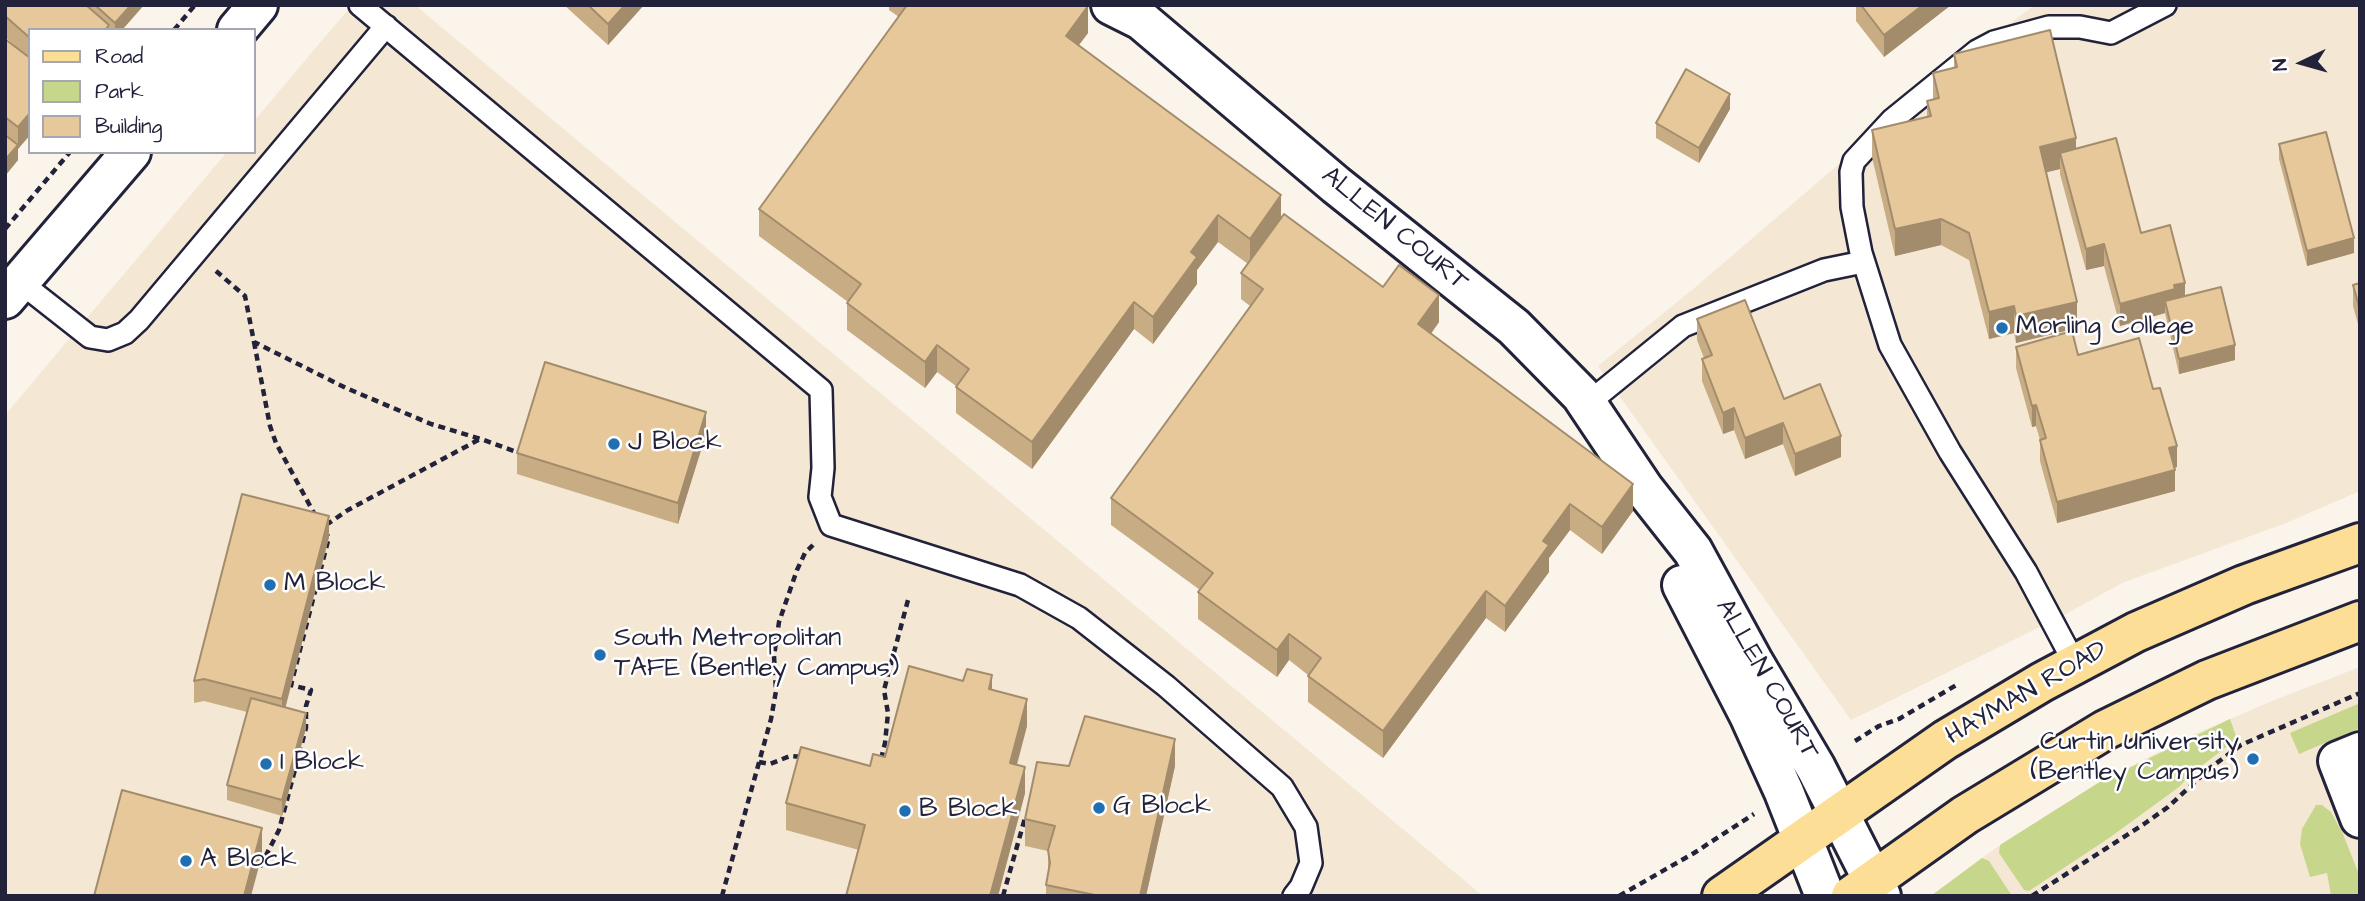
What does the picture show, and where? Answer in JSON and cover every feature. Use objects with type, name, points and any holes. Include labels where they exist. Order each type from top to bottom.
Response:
[{"type":"main road","name":"HAYMAN ROAD","points":[[1722,896],[1945,740],[2075,664],[2136,632],[2232,590],[2360,543]]},
{"type":"main road","points":[[1869,890],[1965,815],[2105,730],[2207,680],[2360,621]]},
{"type":"street","points":[[239,28],[258,5]]},
{"type":"street","name":"ALLEN COURT","points":[[1111,5],[1141,20],[1336,185],[1514,327],[1581,395],[1644,489],[1693,551],[1840,813],[1869,890]]},
{"type":"street","points":[[13,290],[129,154]]},
{"type":"street","name":"ALLEN COURT","points":[[1644,489],[1672,565],[1749,715],[1804,839],[1825,896]]},
{"type":"street","points":[[2349,757],[2360,818]]},
{"type":"lane","points":[[360,5],[821,390],[823,468],[820,497],[831,525],[1020,585],[1079,618],[1166,686],[1282,787],[1306,827],[1311,863],[1301,887],[1294,896]]},
{"type":"lane","points":[[2075,664],[2026,572],[1950,452],[1890,345],[1863,262],[1850,184],[1854,161],[1892,120],[1977,51],[2012,35],[2049,27],[2111,33],[2165,5]]},
{"type":"lane","points":[[13,290],[90,337],[108,340],[125,333],[139,320],[386,26]]},
{"type":"lane","points":[[1587,404],[1683,326],[1824,270],[1863,262]]},
{"type":"path","points":[[176,28],[195,5]]},
{"type":"path","points":[[5,229],[68,154]]},
{"type":"path","points":[[195,253],[245,296],[270,426],[276,443],[316,518]]},
{"type":"path","points":[[254,342],[346,388],[431,424],[523,455]]},
{"type":"path","points":[[260,867],[279,830],[306,728],[306,706],[311,690],[291,685],[328,537],[321,527],[481,439]]},
{"type":"path","points":[[722,896],[771,719],[775,691],[775,641],[787,595],[805,553],[831,525]]},
{"type":"path","points":[[877,770],[885,743],[888,713],[884,690],[908,600]]},
{"type":"path","points":[[2032,896],[2144,824],[2241,745],[2360,693]]},
{"type":"path","points":[[759,762],[770,764],[790,756],[808,757]]},
{"type":"path","points":[[873,762],[881,760]]},
{"type":"path","points":[[1619,896],[1694,853],[1757,812]]},
{"type":"path","points":[[1003,896],[1025,818]]},
{"type":"shaded area","name":"South Metropolitan TAFE (Bentley Campus)","points":[[352,5],[415,5],[1483,896],[5,896],[5,415],[225,154],[256,154],[256,119]]},
{"type":"shaded area","name":"Morling College","points":[[2035,5],[2360,5],[2360,491],[2286,523],[2122,583],[2066,614],[1851,720],[1598,366],[1692,290],[1965,56]]},
{"type":"shaded area","name":"Curtin University (Bentley Campus)","points":[[2360,667],[2360,896],[1930,896],[2000,845],[2098,783],[2193,735]]},
{"type":"green space","points":[[2360,703],[2360,728],[2299,754],[2290,733]]},
{"type":"green space","points":[[2230,719],[2237,739],[2192,773],[2179,787],[2109,838],[2029,891],[2024,890],[1999,853],[2000,845],[2098,783]]},
{"type":"green space","points":[[2316,805],[2322,805],[2331,812],[2343,834],[2360,877],[2360,896],[2331,896],[2327,873],[2310,877],[2300,844],[2302,829]]},
{"type":"green space","points":[[1982,858],[1989,861],[2012,896],[1931,896]]},
{"type":"building","points":[[5,5],[86,5],[109,25],[107,28],[28,28],[28,36],[5,16]]},
{"type":"building","points":[[95,5],[131,5],[115,23]]},
{"type":"building","points":[[588,5],[625,5],[608,24]]},
{"type":"building","points":[[907,5],[1088,6],[1066,36],[1281,195],[1250,239],[1218,215],[1191,252],[1197,257],[1153,317],[1134,302],[1032,442],[956,387],[969,369],[937,345],[925,362],[847,303],[861,284],[759,209]]},
{"type":"building","points":[[1861,5],[1923,5],[1884,35]]},
{"type":"building","points":[[2050,30],[2076,138],[2040,147],[2077,302],[2016,316],[2014,306],[1989,312],[1969,233],[1941,219],[1895,229],[1872,130],[1931,116],[1927,101],[1939,98],[1933,73],[1957,67],[1954,54]]},
{"type":"building","points":[[5,39],[28,56],[28,115],[18,127],[5,117]]},
{"type":"building","points":[[1686,69],[1730,94],[1699,148],[1656,123]]},
{"type":"building","points":[[2326,132],[2354,238],[2307,251],[2279,144]]},
{"type":"building","points":[[5,135],[18,145],[5,160]]},
{"type":"building","points":[[2116,138],[2141,233],[2170,225],[2185,283],[2174,285],[2175,289],[2120,304],[2104,244],[2086,249],[2060,153]]},
{"type":"building","points":[[1284,214],[1383,287],[1399,265],[1439,295],[1418,324],[1633,484],[1602,527],[1570,504],[1543,541],[1549,545],[1505,606],[1486,591],[1383,731],[1308,676],[1321,658],[1289,634],[1277,650],[1198,592],[1213,573],[1111,498],[1263,289],[1241,273]]},
{"type":"building","points":[[2360,283],[2360,310],[2353,285]]},
{"type":"building","points":[[2221,287],[2235,345],[2179,359],[2165,301]]},
{"type":"building","points":[[1745,300],[1784,399],[1820,384],[1841,436],[1795,454],[1783,423],[1745,438],[1734,408],[1723,413],[1702,359],[1712,355],[1697,319]]},
{"type":"building","points":[[2072,331],[2078,355],[2139,338],[2153,389],[2160,388],[2177,446],[2169,448],[2175,470],[2057,502],[2040,440],[2046,438],[2036,405],[2032,406],[2016,347]]},
{"type":"building","name":"J Block","points":[[545,362],[706,412],[678,503],[517,453]]},
{"type":"building","name":"M Block","points":[[242,494],[329,516],[282,699],[204,679],[194,681]]},
{"type":"building","name":"B Block","points":[[909,666],[963,681],[967,669],[992,675],[989,689],[1027,699],[1010,763],[1025,767],[990,896],[846,896],[865,825],[786,803],[801,747],[870,766],[873,754],[885,757]]},
{"type":"building","name":"I Block","points":[[251,698],[306,713],[282,800],[227,785]]},
{"type":"building","name":"G Block","points":[[1085,716],[1175,739],[1140,896],[1100,896],[1046,885],[1050,863],[1048,850],[1055,826],[1025,819],[1037,762],[1069,766]]},
{"type":"building","name":"A Block","points":[[122,790],[262,828],[244,896],[94,896]]},
{"type":"place","name":"Morling College","points":[[2002,328]]},
{"type":"place","name":"J Block","points":[[614,444]]},
{"type":"place","name":"M Block","points":[[270,585]]},
{"type":"place","name":"South Metropolitan TAFE (Bentley Campus)","points":[[600,655]]},
{"type":"place","name":"Curtin University (Bentley Campus)","points":[[2253,759]]},
{"type":"place","name":"I Block","points":[[266,764]]},
{"type":"place","name":"G Block","points":[[1099,808]]},
{"type":"place","name":"B Block","points":[[905,811]]},
{"type":"place","name":"A Block","points":[[186,861]]}]
